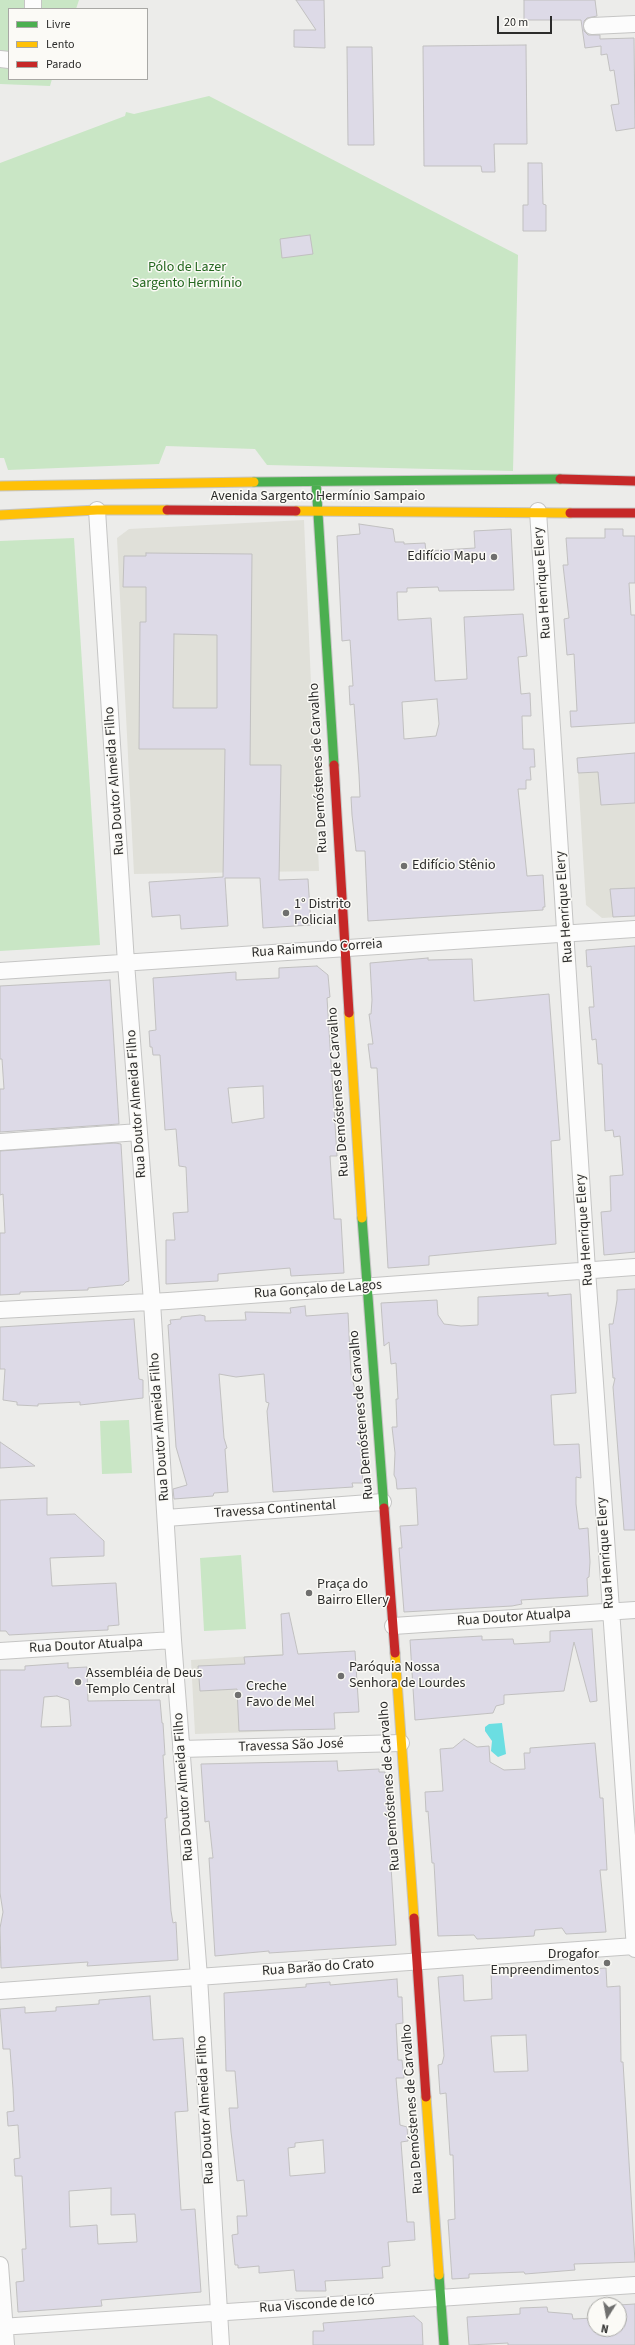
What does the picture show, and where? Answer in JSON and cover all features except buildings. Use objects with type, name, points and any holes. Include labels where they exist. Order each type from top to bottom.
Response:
[{"type":"street","points":[[592,26],[635,24]]},
{"type":"street","name":"Avenida Sargento Hermínio Sampaio","points":[[0,486],[538,478],[635,481]]},
{"type":"street","name":"Rua Demóstenes de Carvalho","points":[[316,482],[366,1287],[393,1626],[444,2345]]},
{"type":"street","name":"Avenida Sargento Hermínio Sampaio","points":[[0,515],[97,510],[318,512],[538,511],[635,513]]},
{"type":"street","name":"Rua Doutor Almeida Filho","points":[[97,510],[126,963],[152,1302],[173,1640],[199,1977],[221,2345]]},
{"type":"street","name":"Rua Henrique Elery","points":[[538,511],[567,932],[587,1270],[635,1947]]},
{"type":"street","name":"Rua Raimundo Correia","points":[[0,971],[567,932],[635,929]]},
{"type":"street","points":[[0,1142],[139,1132]]},
{"type":"street","name":"Rua Gonçalo de Lagos","points":[[0,1310],[152,1302],[587,1270],[635,1268]]},
{"type":"street","name":"Travessa Continental","points":[[166,1518],[383,1502]]},
{"type":"street","name":"Rua Doutor Atualpa","points":[[393,1626],[635,1610]]},
{"type":"street","name":"Rua Doutor Atualpa","points":[[0,1651],[173,1640]]},
{"type":"street","name":"Travessa São José","points":[[181,1749],[401,1743]]},
{"type":"street","name":"Rua Barão do Crato","points":[[0,1991],[635,1947]]},
{"type":"street","points":[[0,2265],[2,2327],[6,2345]]},
{"type":"street","name":"Rua Visconde de Icó","points":[[2,2327],[218,2311],[635,2286]]},
{"type":"shaded area","points":[[304,520],[319,871],[134,874],[117,538],[129,529]]},
{"type":"shaded area","points":[[635,753],[635,916],[602,918],[586,905],[577,758]]},
{"type":"shaded area","name":"Creche Favo de Mel","points":[[282,1654],[284,1731],[195,1734],[191,1660]]},
{"type":"green space","points":[[0,0],[79,0],[76,8],[8,8],[8,80],[52,80],[50,86],[0,84]]},
{"type":"green space","name":"Pólo de Lazer Sargento Hermínio","points":[[209,96],[518,255],[513,471],[267,465],[255,449],[166,446],[159,464],[8,470],[4,458],[0,458],[0,163],[125,116],[126,112],[134,114]]},
{"type":"green space","points":[[74,538],[100,945],[0,951],[0,541]]},
{"type":"green space","points":[[129,1420],[132,1473],[102,1474],[100,1421]]},
{"type":"green space","points":[[241,1555],[246,1629],[204,1631],[200,1558]]},
{"type":"water","points":[[502,1723],[506,1754],[498,1757],[491,1751],[492,1741],[485,1731],[485,1727],[489,1724]]},
{"type":"traffic: fast","points":[[254,482],[560,479]]},
{"type":"traffic: fast","points":[[316,482],[334,765]]},
{"type":"traffic: fast","points":[[362,1218],[384,1508]]},
{"type":"traffic: fast","points":[[439,2275],[444,2345]]},
{"type":"traffic: slow","points":[[0,486],[254,482]]},
{"type":"traffic: slow","points":[[0,515],[97,510],[167,510]]},
{"type":"traffic: slow","points":[[296,511],[570,513]]},
{"type":"traffic: slow","points":[[349,1013],[362,1218]]},
{"type":"traffic: slow","points":[[395,1653],[414,1918]]},
{"type":"traffic: slow","points":[[426,2097],[439,2275]]},
{"type":"traffic: jam","points":[[560,479],[635,481]]},
{"type":"traffic: jam","points":[[167,510],[296,511]]},
{"type":"traffic: jam","points":[[570,513],[635,513]]},
{"type":"traffic: jam","points":[[334,765],[349,1013]]},
{"type":"traffic: jam","points":[[384,1508],[395,1653]]},
{"type":"traffic: jam","points":[[414,1918],[426,2097]]},
{"type":"place","name":"Edifício Mapu","points":[[494,557]]},
{"type":"place","name":"Edifício Stênio","points":[[404,866]]},
{"type":"place","name":"1° Distrito Policial","points":[[286,913]]},
{"type":"place","name":"Praça do Bairro Ellery","points":[[309,1593]]},
{"type":"place","name":"Paróquia Nossa Senhora de Lourdes","points":[[341,1676]]},
{"type":"place","name":"Assembléia de Deus Templo Central","points":[[78,1682]]},
{"type":"place","name":"Creche Favo de Mel","points":[[238,1695]]},
{"type":"place","name":"Drogafor Empreendimentos","points":[[607,1963]]}]
